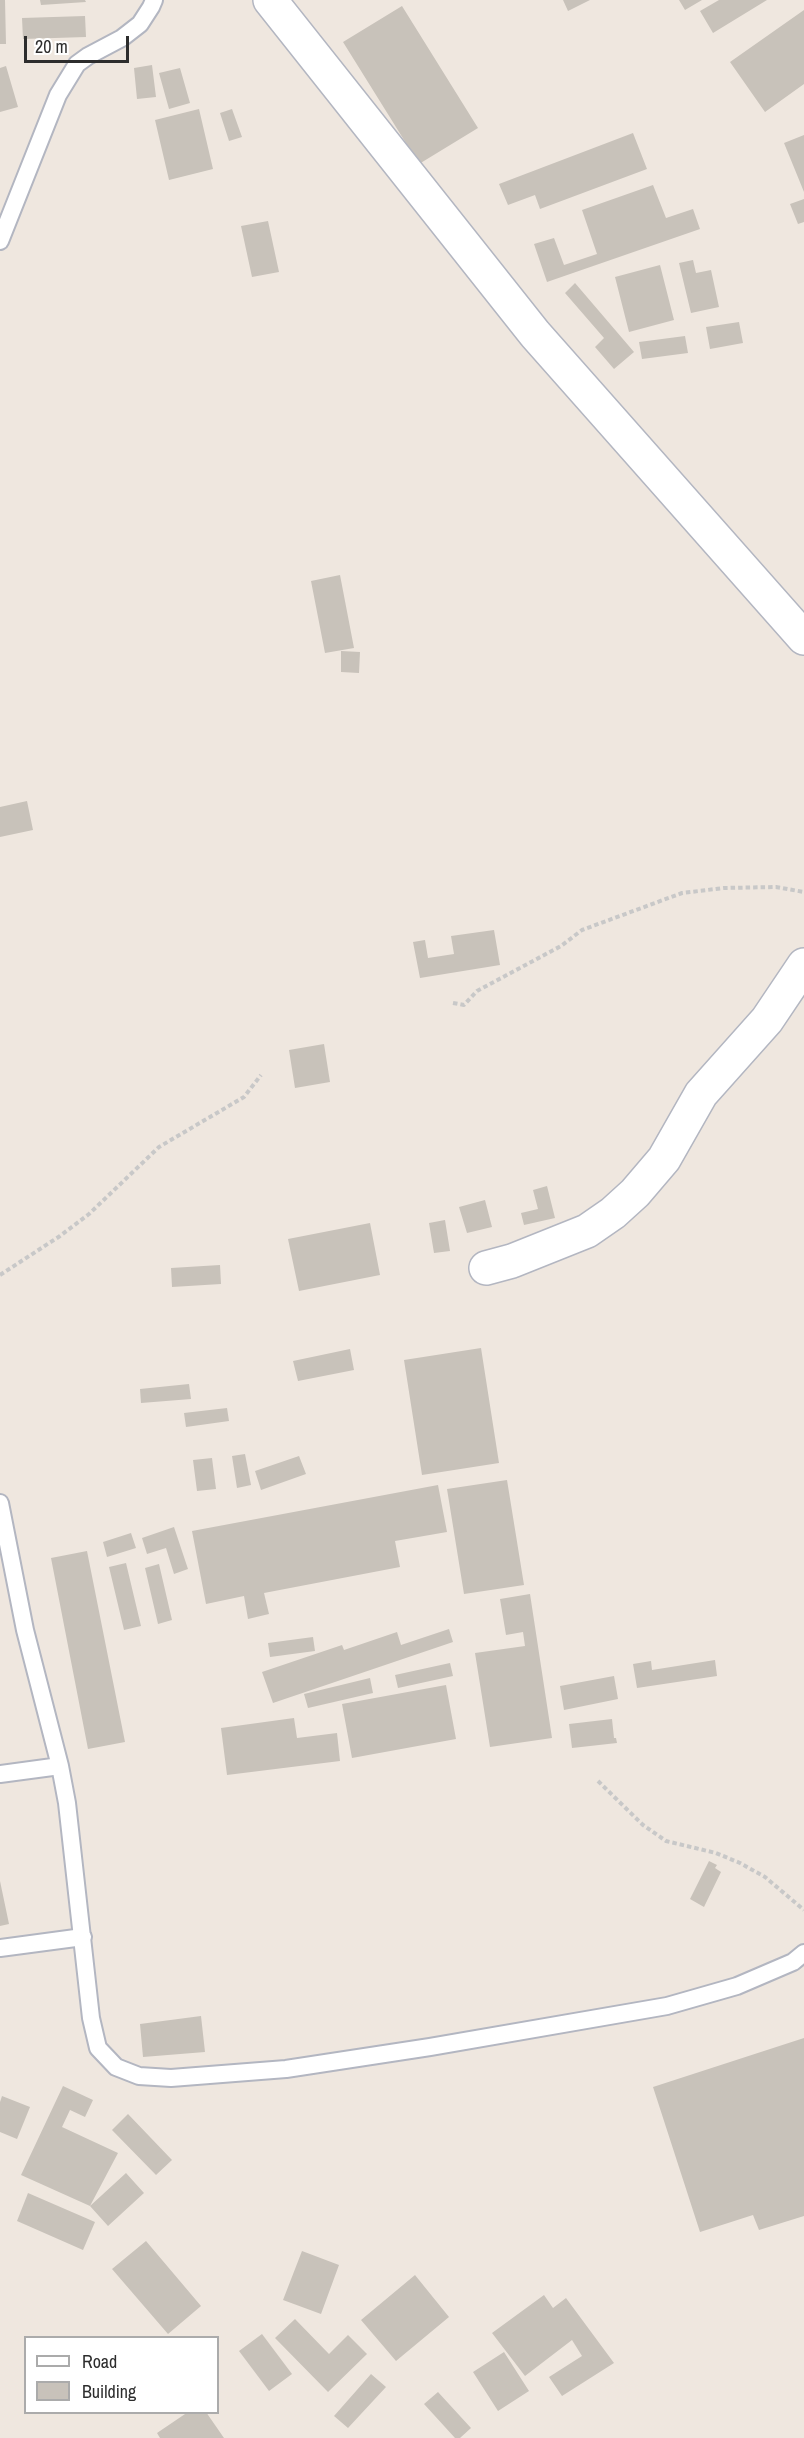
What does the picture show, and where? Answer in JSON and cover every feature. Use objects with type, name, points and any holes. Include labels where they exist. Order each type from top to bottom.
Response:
[{"type":"street","points":[[270,0],[535,334],[804,638]]},
{"type":"street","points":[[486,1268],[512,1261],[587,1231],[613,1213],[635,1193],[664,1159],[701,1094],[767,1020],[804,965]]},
{"type":"lane","points":[[0,241],[58,95],[77,64],[123,38],[140,24],[154,0]]},
{"type":"lane","points":[[0,1503],[25,1630],[60,1766],[67,1803],[91,2018],[99,2048],[116,2067],[139,2076],[171,2078],[286,2069],[430,2047],[667,2006],[737,1986],[793,1962],[804,1953]]},
{"type":"lane","points":[[0,1774],[60,1766]]},
{"type":"lane","points":[[0,1948],[83,1937]]},
{"type":"path","points":[[453,1003],[464,1005],[477,991],[561,946],[582,930],[682,894],[724,888],[776,887],[804,892]]},
{"type":"path","points":[[0,1275],[60,1236],[88,1214],[159,1147],[244,1097],[261,1075]]},
{"type":"path","points":[[598,1781],[644,1825],[666,1841],[717,1853],[740,1863],[765,1877],[804,1910]]},
{"type":"building","points":[[0,0],[5,0],[6,44],[0,44]]},
{"type":"building","points":[[40,0],[85,0],[86,2],[41,5]]},
{"type":"building","points":[[563,0],[590,0],[568,11]]},
{"type":"building","points":[[679,0],[702,0],[685,10]]},
{"type":"building","points":[[719,0],[767,0],[713,33],[700,11]]},
{"type":"building","points":[[402,6],[478,128],[419,164],[343,42]]},
{"type":"building","points":[[804,10],[804,84],[765,112],[730,62]]},
{"type":"building","points":[[85,16],[86,37],[23,39],[22,18]]},
{"type":"building","points":[[152,65],[156,97],[137,99],[134,68]]},
{"type":"building","points":[[6,66],[18,107],[0,112],[0,68]]},
{"type":"building","points":[[180,68],[190,103],[169,109],[159,73]]},
{"type":"building","points":[[199,109],[213,169],[169,180],[155,120]]},
{"type":"building","points":[[232,109],[242,137],[229,141],[220,113]]},
{"type":"building","points":[[633,133],[647,169],[540,209],[535,195],[508,205],[499,184]]},
{"type":"building","points":[[804,135],[804,192],[784,143]]},
{"type":"building","points":[[653,185],[666,218],[693,209],[700,229],[547,282],[534,244],[554,238],[564,265],[597,254],[582,210]]},
{"type":"building","points":[[804,199],[804,222],[798,224],[790,204]]},
{"type":"building","points":[[268,221],[279,272],[252,277],[241,226]]},
{"type":"building","points":[[693,260],[696,273],[711,270],[719,307],[691,313],[679,263]]},
{"type":"building","points":[[660,265],[674,320],[629,332],[615,277]]},
{"type":"building","points":[[575,283],[634,352],[614,369],[595,347],[604,338],[565,293]]},
{"type":"building","points":[[739,322],[743,343],[710,349],[706,327]]},
{"type":"building","points":[[685,336],[688,353],[642,359],[639,342]]},
{"type":"building","points":[[340,575],[354,648],[325,653],[311,581]]},
{"type":"building","points":[[341,651],[360,652],[359,673],[341,672]]},
{"type":"building","points":[[27,801],[33,830],[0,837],[0,807]]},
{"type":"building","points":[[494,930],[500,965],[420,978],[413,942],[425,940],[428,958],[454,954],[451,936]]},
{"type":"building","points":[[324,1044],[330,1082],[295,1088],[289,1050]]},
{"type":"building","points":[[547,1186],[555,1218],[524,1225],[521,1213],[538,1209],[533,1190]]},
{"type":"building","points":[[485,1200],[492,1227],[467,1233],[459,1207]]},
{"type":"building","points":[[445,1220],[450,1251],[434,1253],[429,1223]]},
{"type":"building","points":[[370,1223],[380,1275],[299,1291],[288,1239]]},
{"type":"building","points":[[220,1265],[221,1284],[172,1287],[171,1268]]},
{"type":"building","points":[[481,1348],[499,1463],[422,1475],[404,1360]]},
{"type":"building","points":[[350,1349],[354,1370],[298,1381],[293,1361]]},
{"type":"building","points":[[189,1384],[191,1399],[141,1403],[140,1389]]},
{"type":"building","points":[[227,1408],[229,1421],[186,1427],[184,1413]]},
{"type":"building","points":[[245,1454],[251,1485],[237,1488],[232,1456]]},
{"type":"building","points":[[299,1456],[306,1474],[261,1490],[255,1471]]},
{"type":"building","points":[[212,1458],[216,1489],[197,1491],[193,1460]]},
{"type":"building","points":[[507,1480],[524,1585],[464,1594],[447,1489]]},
{"type":"building","points":[[438,1485],[447,1532],[395,1541],[400,1567],[264,1593],[269,1614],[248,1619],[244,1596],[206,1604],[192,1531]]},
{"type":"building","points":[[174,1527],[188,1569],[174,1574],[166,1548],[147,1554],[142,1538]]},
{"type":"building","points":[[131,1533],[136,1548],[107,1557],[103,1542]]},
{"type":"building","points":[[87,1551],[125,1742],[88,1749],[51,1558]]},
{"type":"building","points":[[126,1563],[141,1626],[124,1630],[109,1567]]},
{"type":"building","points":[[159,1564],[172,1620],[158,1624],[145,1568]]},
{"type":"building","points":[[530,1594],[552,1738],[490,1747],[475,1653],[525,1646],[523,1632],[506,1635],[500,1599]]},
{"type":"building","points":[[449,1629],[453,1642],[273,1703],[262,1672],[342,1645],[344,1650],[397,1632],[401,1645]]},
{"type":"building","points":[[313,1637],[315,1651],[270,1657],[268,1643]]},
{"type":"building","points":[[715,1660],[717,1676],[637,1688],[633,1664],[651,1661],[652,1670]]},
{"type":"building","points":[[450,1663],[453,1676],[398,1688],[395,1675]]},
{"type":"building","points":[[614,1676],[618,1699],[564,1710],[560,1686]]},
{"type":"building","points":[[370,1678],[373,1693],[308,1708],[304,1694]]},
{"type":"building","points":[[446,1685],[456,1739],[352,1758],[342,1704]]},
{"type":"building","points":[[294,1718],[297,1738],[337,1733],[340,1761],[227,1775],[221,1728]]},
{"type":"building","points":[[612,1719],[614,1738],[617,1743],[572,1748],[569,1724]]},
{"type":"building","points":[[709,1861],[717,1865],[715,1868],[721,1872],[704,1907],[690,1899]]},
{"type":"building","points":[[0,1881],[9,1924],[0,1926]]},
{"type":"building","points":[[201,2016],[205,2052],[143,2057],[140,2024]]},
{"type":"building","points":[[804,2038],[804,2216],[759,2230],[753,2215],[700,2232],[653,2087]]},
{"type":"building","points":[[63,2086],[93,2100],[85,2117],[70,2110],[62,2127],[118,2153],[90,2206],[21,2175]]},
{"type":"building","points":[[2,2096],[30,2107],[17,2139],[0,2132]]},
{"type":"building","points":[[128,2114],[172,2160],[156,2175],[112,2130]]},
{"type":"building","points":[[126,2173],[144,2193],[108,2226],[90,2206]]},
{"type":"building","points":[[28,2193],[95,2222],[83,2250],[17,2221]]},
{"type":"building","points":[[146,2241],[201,2306],[168,2334],[112,2269]]},
{"type":"building","points":[[302,2251],[339,2265],[321,2314],[283,2300]]},
{"type":"building","points":[[415,2275],[449,2317],[396,2361],[361,2320]]},
{"type":"building","points":[[544,2295],[553,2308],[566,2298],[614,2363],[562,2396],[549,2377],[582,2356],[572,2340],[525,2376],[492,2333]]},
{"type":"building","points":[[295,2319],[329,2354],[348,2335],[367,2354],[328,2392],[275,2338]]},
{"type":"building","points":[[262,2334],[292,2374],[269,2391],[239,2351]]},
{"type":"building","points":[[504,2352],[529,2391],[498,2411],[473,2372]]},
{"type":"building","points":[[371,2374],[386,2387],[348,2428],[334,2416]]},
{"type":"building","points":[[438,2392],[471,2428],[460,2438],[455,2438],[424,2404]]},
{"type":"building","points":[[185,2414],[207,2414],[224,2438],[160,2438],[157,2433]]}]
